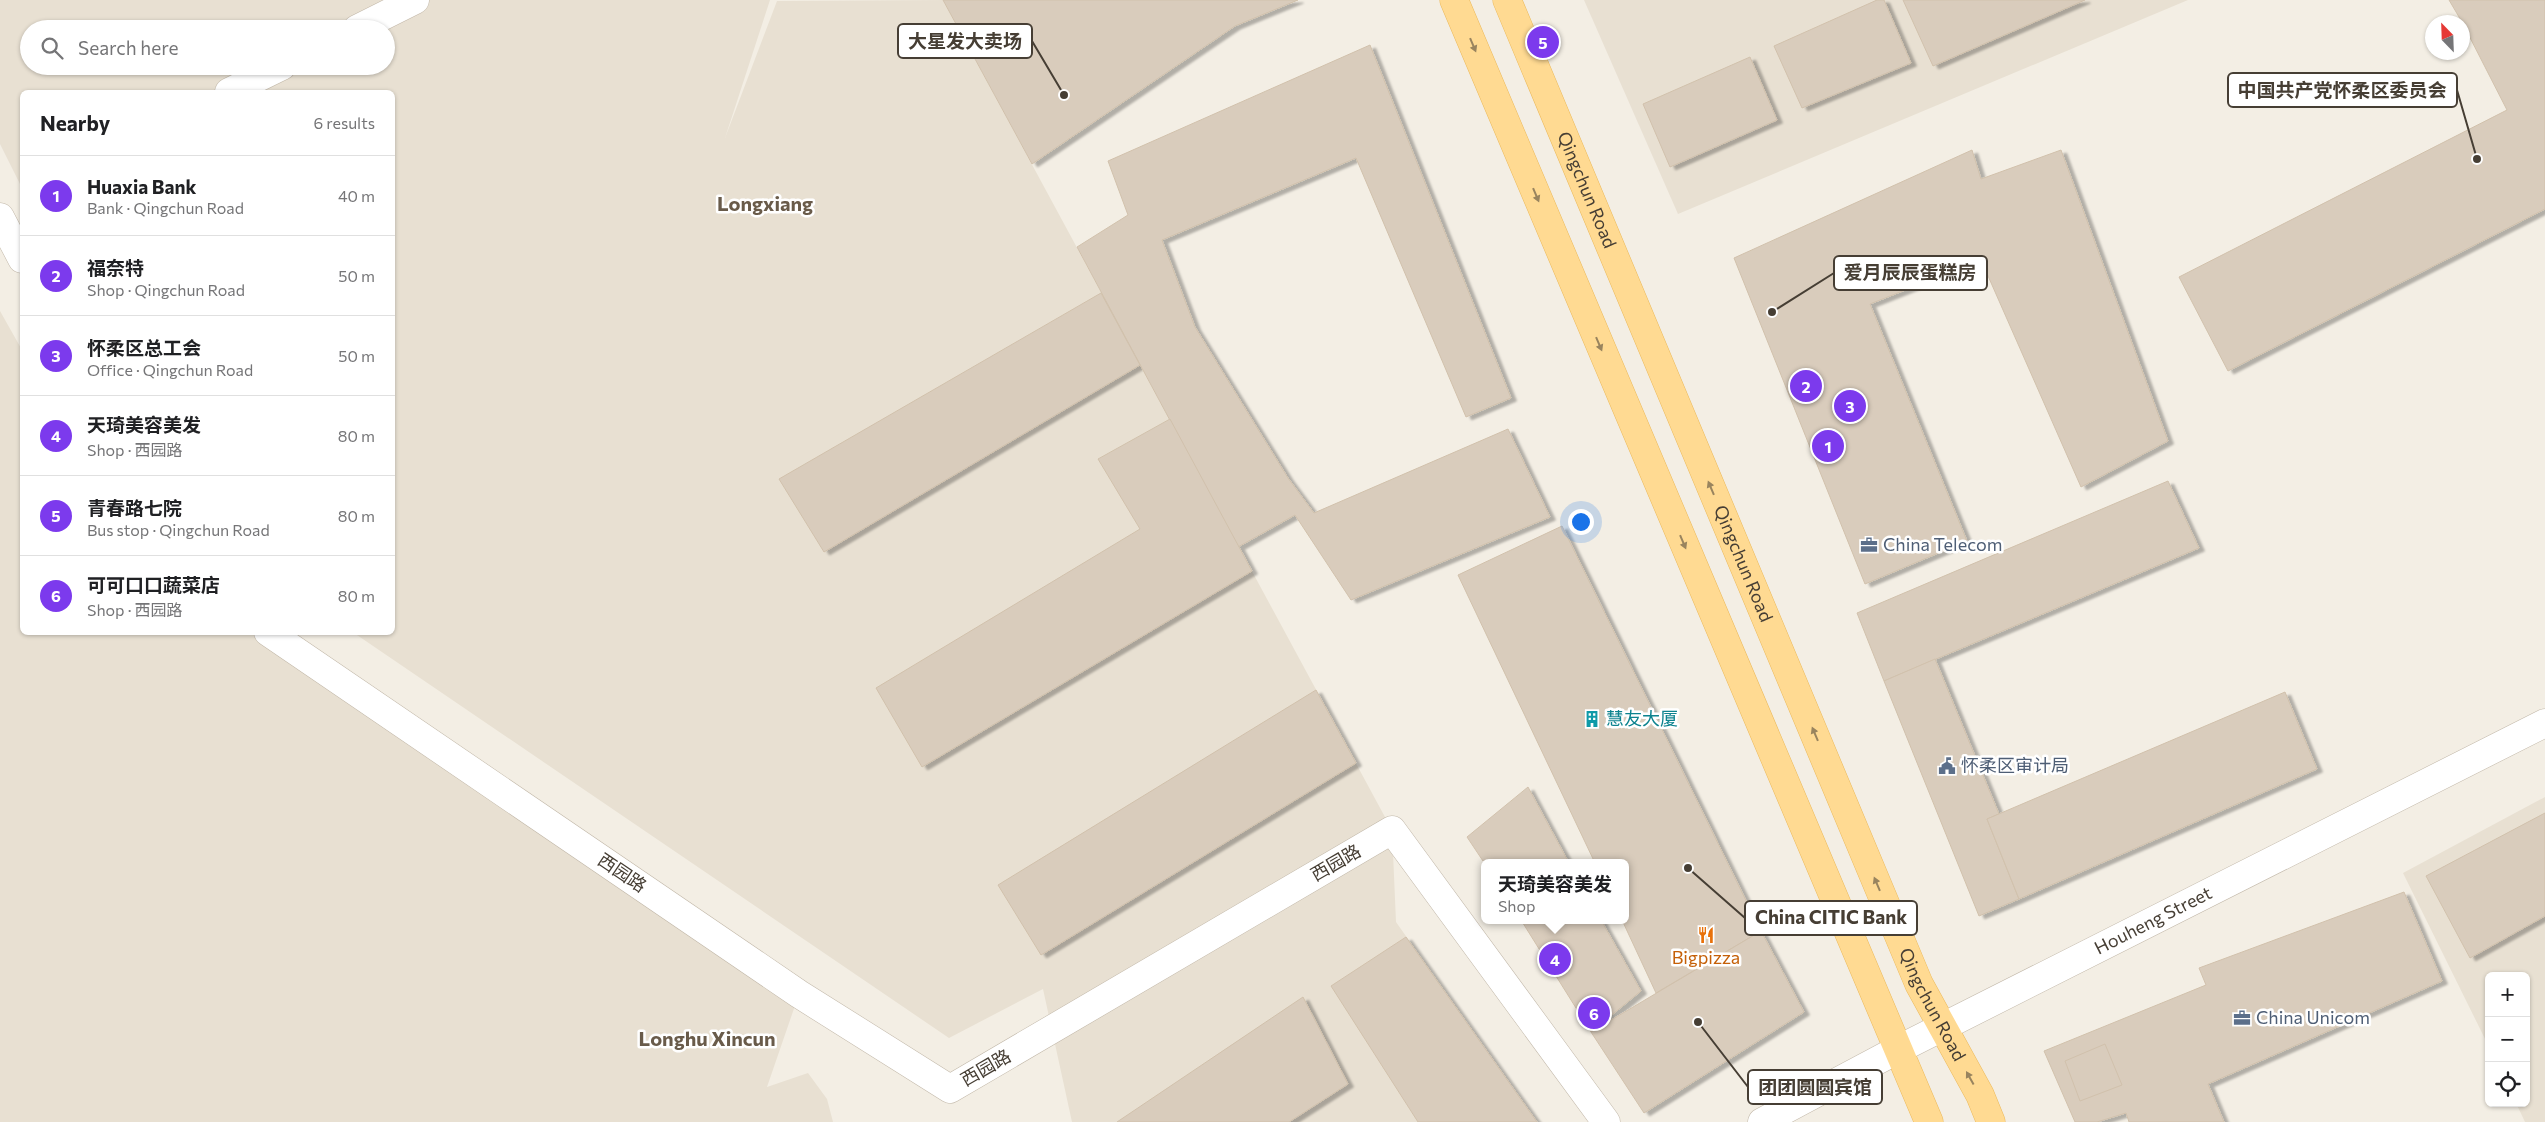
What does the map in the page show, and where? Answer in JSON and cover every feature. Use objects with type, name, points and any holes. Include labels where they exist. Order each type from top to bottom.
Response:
[{"type":"main road","points":[[1454,0],[1929,1122]]},
{"type":"main road","name":"Qingchun Road","points":[[1507,0],[1915,975],[1980,1095],[1991,1122]]},
{"type":"street","points":[[375,20],[415,0]]},
{"type":"street","points":[[233,90],[264,75]]},
{"type":"street","points":[[0,217],[20,255]]},
{"type":"street","name":"西园路","points":[[272,635],[799,994],[950,1089],[1392,830],[1606,1122]]},
{"type":"street","name":"Houheng Street","points":[[1762,1122],[1897,1050],[2545,723]]},
{"type":"shaded area","points":[[0,0],[770,0],[725,138],[777,1],[943,0],[1392,830],[1396,922],[1537,1122],[1072,1122],[1043,989],[949,1038],[357,635],[395,635],[395,90],[20,90],[20,184],[0,144]]},
{"type":"shaded area","points":[[1584,0],[2188,0],[1678,214]]},
{"type":"shaded area","points":[[0,311],[20,346],[20,635],[271,635],[799,994],[767,1087],[808,1073],[827,1099],[833,1122],[0,1122]]},
{"type":"shaded area","points":[[2545,797],[2545,1122],[2525,1122],[2518,1107],[2530,1107],[2530,972],[2485,972],[2485,1039],[2403,873]]},
{"type":"building","points":[[943,0],[1298,0],[1235,26],[1032,164]]},
{"type":"building","points":[[1877,0],[1884,0],[1911,63],[1802,108],[1774,46]]},
{"type":"building","points":[[1903,0],[2085,0],[1933,66]]},
{"type":"building","points":[[2449,0],[2545,0],[2545,209],[2228,371],[2179,277],[2507,110],[2470,38],[2470,15],[2458,15]]},
{"type":"building","points":[[1370,45],[1511,398],[1466,417],[1356,158],[1162,240],[1195,327],[1288,478],[1314,513],[1508,429],[1550,517],[1351,600],[1295,515],[1238,547],[1077,247],[1128,215],[1108,161]]},
{"type":"building","points":[[1750,57],[1777,120],[1670,167],[1643,104]]},
{"type":"building","points":[[1972,150],[1981,179],[2061,150],[2168,441],[2081,487],[1981,260],[1870,304],[1967,541],[1865,584],[1734,258]]},
{"type":"building","points":[[1101,293],[1140,365],[824,552],[779,479]]},
{"type":"building","points":[[1170,419],[1252,571],[922,767],[876,688],[1140,529],[1098,459]]},
{"type":"building","points":[[2168,481],[2199,548],[1884,681],[1857,613]]},
{"type":"building","name":"慧友大厦","points":[[1562,526],[1761,931],[1656,993],[1624,924],[1629,924],[1629,859],[1593,859],[1458,575]]},
{"type":"building","points":[[1935,659],[1999,814],[1987,819],[2019,899],[1979,916],[1884,681]]},
{"type":"building","points":[[1316,690],[1356,763],[1041,955],[998,885]]},
{"type":"building","points":[[2285,692],[2317,769],[2019,899],[1987,819]]},
{"type":"building","points":[[1528,787],[1567,859],[1482,859],[1467,837]]},
{"type":"building","points":[[2545,813],[2545,916],[2470,958],[2426,876]]},
{"type":"building","name":"China Unicom","points":[[2404,892],[2442,981],[2208,1084],[2224,1122],[2129,1122],[2126,1113],[2097,1122],[2075,1122],[2044,1051],[2206,985],[2199,968]]},
{"type":"building","points":[[1524,924],[1603,924],[1641,991],[1591,1032]]},
{"type":"building","points":[[1761,931],[1804,1012],[1644,1113],[1591,1032]]},
{"type":"building","points":[[1406,937],[1537,1122],[1418,1122],[1331,986]]},
{"type":"building","points":[[1303,997],[1348,1084],[1289,1122],[1117,1122]]},
{"type":"building","points":[[2105,1044],[2122,1085],[2080,1101],[2065,1061]]},
{"type":"place","name":"青春路七院","points":[[1543,42]]},
{"type":"place","name":"大星发大卖场","points":[[1064,95]]},
{"type":"place","name":"中国共产党怀柔区委员会","points":[[2477,159]]},
{"type":"place","name":"爱月辰辰蛋糕房","points":[[1772,312]]},
{"type":"place","name":"福奈特","points":[[1806,386]]},
{"type":"place","name":"怀柔区总工会","points":[[1850,406]]},
{"type":"place","name":"Huaxia Bank","points":[[1828,446]]},
{"type":"place","name":"China Telecom","points":[[1869,545]]},
{"type":"place","name":"慧友大厦","points":[[1592,719]]},
{"type":"place","name":"怀柔区审计局","points":[[1947,766]]},
{"type":"place","name":"China CITIC Bank","points":[[1688,868]]},
{"type":"place","name":"Bigpizza","points":[[1706,935]]},
{"type":"place","name":"天琦美容美发","points":[[1555,959]]},
{"type":"place","name":"可可口口蔬菜店","points":[[1594,1013]]},
{"type":"place","name":"China Unicom","points":[[2242,1018]]},
{"type":"place","name":"团团圆圆宾馆","points":[[1698,1022]]},
{"type":"district","name":"Longxiang","points":[[765,204]]},
{"type":"district","name":"Longhu Xincun","points":[[707,1039]]}]
